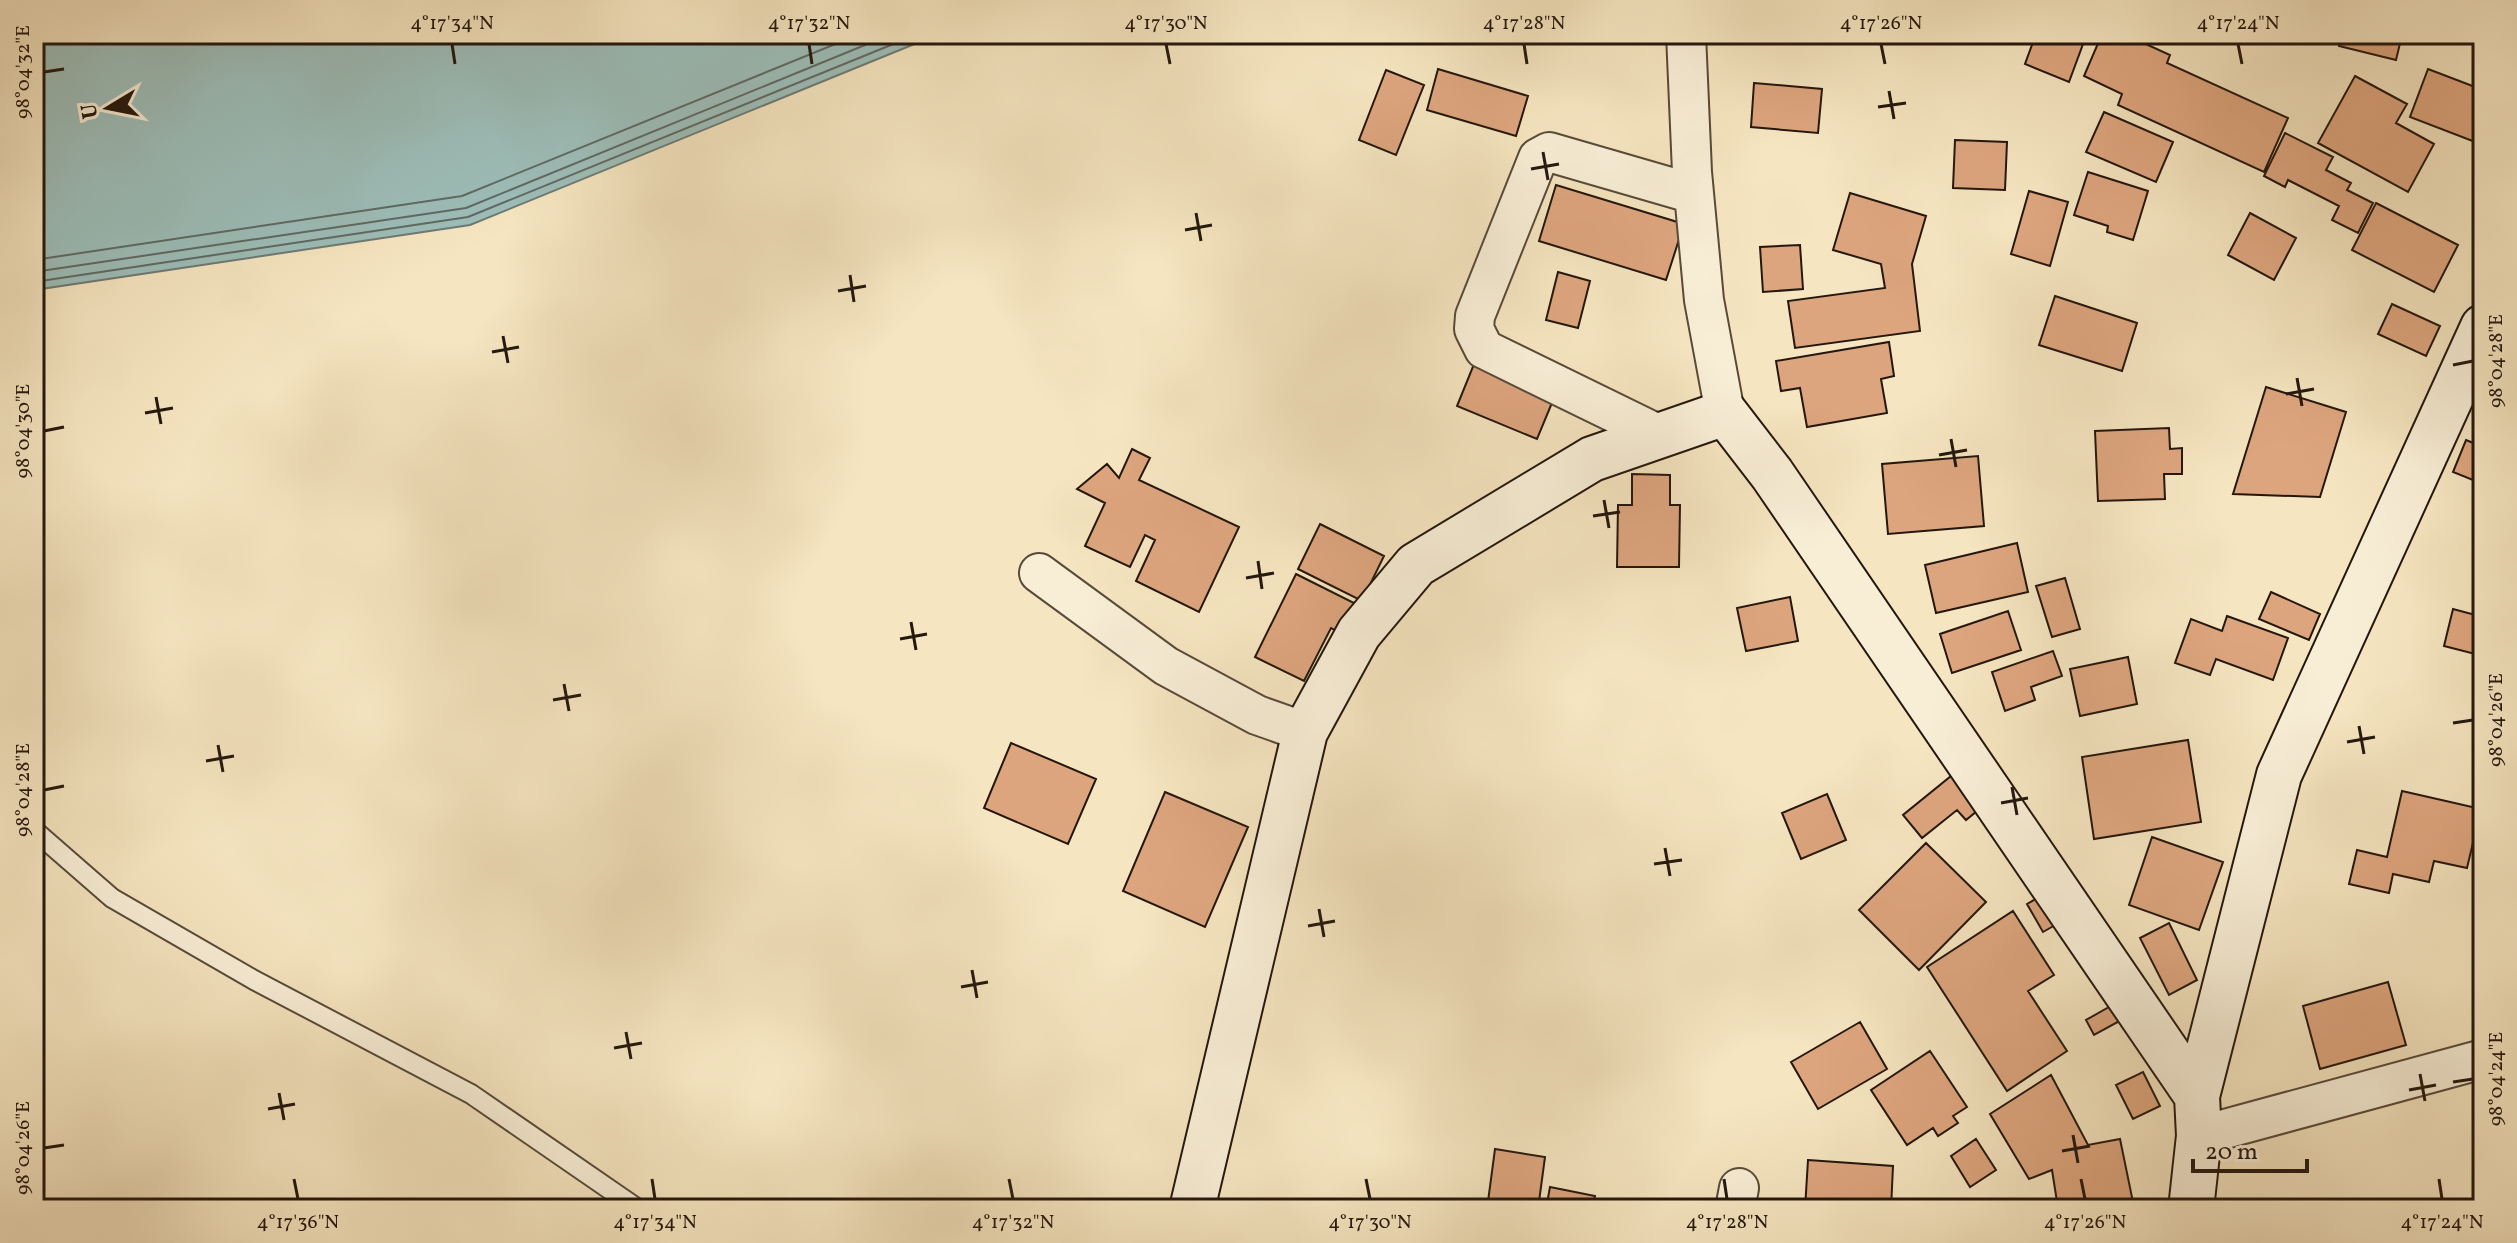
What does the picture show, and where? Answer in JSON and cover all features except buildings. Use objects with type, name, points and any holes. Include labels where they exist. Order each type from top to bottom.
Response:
[{"type":"street","points":[[1686,34],[1694,194],[1704,300],[1725,413],[1781,487],[2198,1116]]},
{"type":"street","points":[[1662,436],[1484,349],[1474,329],[1475,316],[1538,158],[1543,154],[1549,152],[1694,194]]},
{"type":"street","points":[[2191,1209],[2198,1116],[2279,775],[2483,327]]},
{"type":"street","points":[[1192,1209],[1305,732],[1359,633],[1416,565],[1592,459],[1725,413]]},
{"type":"street","points":[[1039,573],[1166,666],[1257,715],[1305,732]]},
{"type":"street","points":[[2198,1116],[2483,1059]]},
{"type":"lane","points":[[34,830],[112,898],[254,980],[471,1094],[638,1209]]},
{"type":"water","points":[[34,34],[939,34],[470,225],[34,290]]}]
